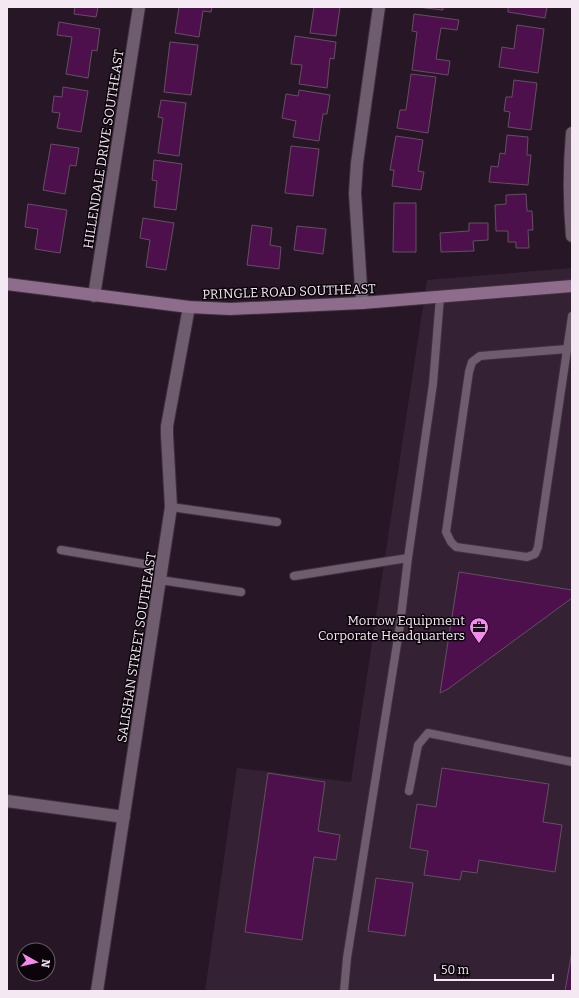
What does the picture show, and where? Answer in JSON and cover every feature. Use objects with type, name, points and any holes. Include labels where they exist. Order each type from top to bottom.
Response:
[{"type":"street","name":"HILLENDALE DRIVE SOUTHEAST","points":[[94,296],[139,7]]},
{"type":"street","points":[[362,303],[355,193],[357,163],[380,7]]},
{"type":"street","points":[[572,133],[570,162],[572,236]]},
{"type":"street","name":"PRINGLE ROAD SOUTHEAST","points":[[7,284],[189,307],[230,309],[362,303],[572,286]]},
{"type":"street","name":"SALISHAN STREET SOUTHEAST","points":[[96,991],[171,507],[166,435],[189,307]]},
{"type":"street","points":[[7,801],[124,817]]},
{"type":"lane","points":[[344,991],[400,625],[433,384],[440,297]]},
{"type":"lane","points":[[567,349],[480,356],[472,362],[469,372],[446,532],[451,542],[456,547],[528,557],[535,554],[538,547],[543,521],[572,316]]},
{"type":"lane","points":[[171,507],[277,522]]},
{"type":"lane","points":[[61,550],[162,567]]},
{"type":"lane","points":[[294,576],[408,558]]},
{"type":"lane","points":[[160,580],[241,592]]},
{"type":"lane","points":[[409,791],[418,745],[428,733],[572,762]]},
{"type":"shaded area","points":[[572,268],[572,991],[205,991],[237,768],[351,782],[427,280]]},
{"type":"building","points":[[75,7],[98,7],[96,17],[74,14]]},
{"type":"building","points":[[179,7],[212,7],[211,12],[203,11],[199,37],[175,33]]},
{"type":"building","points":[[314,7],[340,7],[336,36],[310,33]]},
{"type":"building","points":[[417,7],[443,7],[443,10]]},
{"type":"building","points":[[508,7],[547,7],[545,18],[508,12]]},
{"type":"building","points":[[414,14],[459,20],[457,30],[441,28],[436,59],[450,61],[448,75],[412,70],[417,32],[412,31]]},
{"type":"building","points":[[59,22],[100,29],[97,51],[92,50],[88,78],[66,74],[72,37],[57,35]]},
{"type":"building","points":[[517,25],[544,29],[538,73],[499,67],[502,47],[514,49]]},
{"type":"building","points":[[295,36],[336,42],[334,59],[330,58],[327,88],[299,84],[302,65],[291,64]]},
{"type":"building","points":[[170,42],[198,45],[191,95],[164,92]]},
{"type":"building","points":[[411,74],[436,77],[428,133],[397,128],[400,110],[406,110]]},
{"type":"building","points":[[514,80],[537,83],[531,130],[508,127],[510,112],[504,111],[506,97],[512,97]]},
{"type":"building","points":[[63,87],[88,91],[81,132],[57,128],[60,113],[52,112],[54,96],[62,97]]},
{"type":"building","points":[[299,90],[330,95],[327,114],[323,114],[319,141],[293,137],[296,121],[282,118],[286,94],[298,96]]},
{"type":"building","points":[[161,100],[186,103],[179,156],[158,153],[163,118],[158,117]]},
{"type":"building","points":[[507,135],[528,137],[527,155],[531,155],[528,185],[489,182],[491,166],[498,167],[500,153],[505,154]]},
{"type":"building","points":[[396,136],[423,140],[418,171],[424,172],[421,190],[392,186],[394,170],[390,170]]},
{"type":"building","points":[[51,144],[79,148],[76,166],[70,165],[65,194],[43,190]]},
{"type":"building","points":[[291,146],[319,149],[313,196],[285,193]]},
{"type":"building","points":[[154,160],[182,164],[176,210],[154,207],[157,181],[152,180]]},
{"type":"building","points":[[526,194],[527,211],[532,211],[533,230],[528,230],[529,248],[516,248],[516,242],[508,242],[508,231],[496,231],[495,205],[506,204],[506,195]]},
{"type":"building","points":[[394,203],[416,203],[416,252],[393,252]]},
{"type":"building","points":[[28,204],[67,210],[60,253],[35,249],[38,229],[25,227]]},
{"type":"building","points":[[143,218],[174,223],[166,270],[146,267],[150,240],[140,238]]},
{"type":"building","points":[[469,223],[488,223],[488,240],[473,241],[474,251],[441,252],[440,233],[469,231]]},
{"type":"building","points":[[252,225],[272,228],[270,245],[281,247],[279,269],[247,265]]},
{"type":"building","points":[[297,226],[326,229],[323,254],[294,250]]},
{"type":"building","name":"Morrow Equipment Corporate Headquarters","points":[[459,572],[572,590],[572,598],[448,689],[440,693]]},
{"type":"building","points":[[442,768],[549,784],[543,822],[562,825],[555,872],[479,860],[477,873],[462,871],[460,880],[424,875],[428,851],[410,848],[417,804],[436,807]]},
{"type":"building","points":[[268,773],[325,782],[318,831],[340,835],[336,860],[314,857],[302,940],[245,932]]},
{"type":"building","points":[[376,878],[413,883],[405,936],[368,931]]},
{"type":"building","points":[[572,951],[572,991],[565,991]]},
{"type":"place","name":"Morrow Equipment Corporate Headquarters","points":[[479,644]]}]
